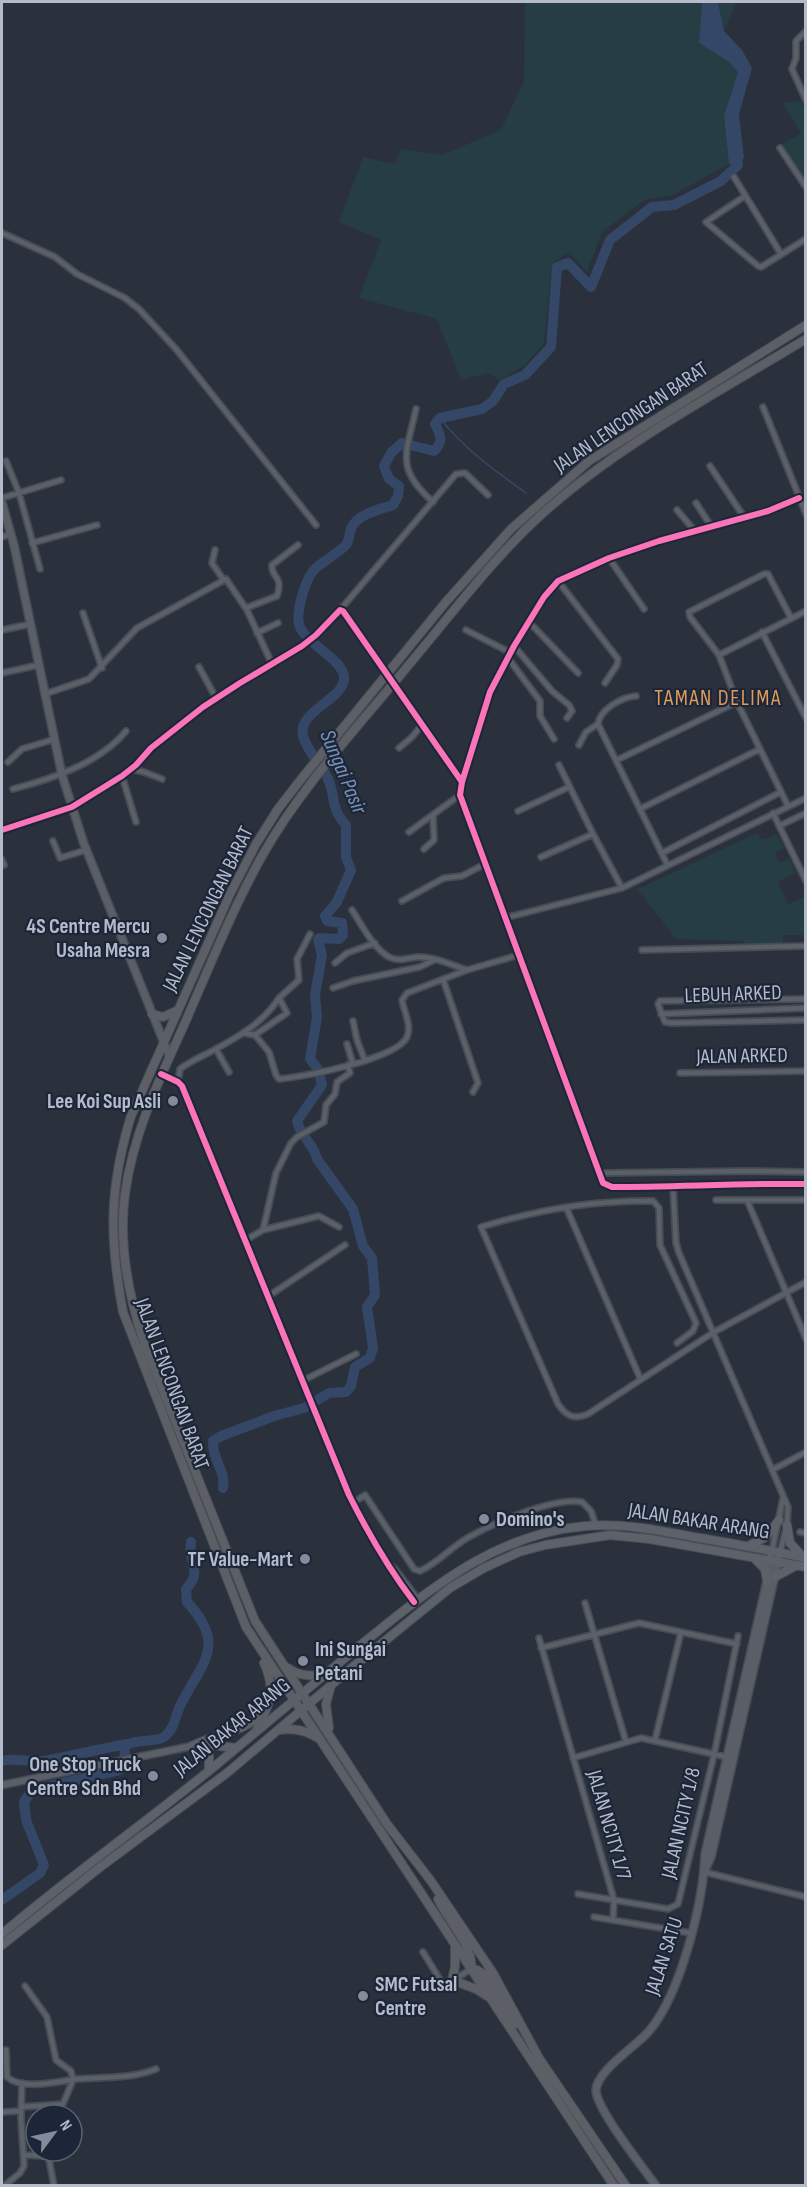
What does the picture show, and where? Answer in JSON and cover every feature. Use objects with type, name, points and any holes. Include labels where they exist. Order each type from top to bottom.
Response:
[{"type":"highway","name":"JALAN LENCONGAN BARAT","points":[[614,2186],[246,1627],[135,1348],[123,1312],[116,1275],[113,1231],[114,1189],[122,1145],[131,1116],[243,867],[278,810],[320,755],[486,556],[538,504],[589,461],[806,325]]},
{"type":"highway","name":"JALAN LENCONGAN BARAT","points":[[431,1881],[387,1824],[255,1621],[145,1346],[129,1292],[123,1229],[124,1197],[136,1139],[169,1055],[251,877],[284,820],[328,762],[473,588],[542,514],[592,473],[623,451],[806,339]]},
{"type":"highway","points":[[152,1014],[163,1017],[179,1010]]},
{"type":"highway","points":[[253,1639],[270,1678],[271,1699],[256,1731]]},
{"type":"highway","points":[[282,1663],[294,1672],[308,1676],[322,1675]]},
{"type":"highway","points":[[330,1734],[326,1712],[331,1685]]},
{"type":"highway","points":[[192,1746],[238,1730],[257,1718],[268,1707]]},
{"type":"highway","points":[[279,1730],[291,1728],[306,1731],[322,1740]]},
{"type":"highway","points":[[431,1881],[444,1911],[472,1958],[471,1969],[485,1975],[626,2186]]},
{"type":"highway","points":[[431,1881],[493,1973],[539,2058]]},
{"type":"highway","points":[[454,1944],[455,1968],[452,1980],[476,1989],[491,1999]]},
{"type":"main road","points":[[2,500],[31,624],[62,775],[86,850],[169,1055]]},
{"type":"main road","points":[[748,1546],[766,1537],[783,1522],[790,1543],[804,1557]]},
{"type":"main road","name":"JALAN BAKAR ARANG","points":[[2,1934],[209,1771],[322,1675],[416,1600],[486,1554],[520,1540],[596,1526],[656,1529],[804,1557]]},
{"type":"main road","name":"JALAN BAKAR ARANG","points":[[2,1945],[279,1730],[450,1588],[484,1568],[519,1552],[573,1539],[610,1535],[650,1539],[806,1567]]},
{"type":"main road","name":"JALAN SATU","points":[[656,2186],[603,2110],[596,2092],[600,2077],[641,2042],[661,2016],[674,1988],[691,1933],[704,1872],[705,1854],[730,1758],[776,1552]]},
{"type":"main road","points":[[756,1559],[771,1579],[795,1566]]},
{"type":"main road","points":[[192,1746],[212,1745],[236,1748]]},
{"type":"main road","points":[[192,1746],[206,1750],[210,1760],[209,1771]]},
{"type":"street","points":[[806,32],[796,41],[796,58],[792,69],[806,100]]},
{"type":"street","points":[[780,148],[806,187]]},
{"type":"street","points":[[734,177],[781,254]]},
{"type":"street","points":[[745,196],[706,222],[760,267],[806,239]]},
{"type":"street","points":[[2,233],[55,257],[77,274],[124,298],[139,309],[176,349],[316,525]]},
{"type":"street","points":[[763,407],[806,514]]},
{"type":"street","points":[[416,409],[406,455],[411,479],[433,502]]},
{"type":"street","points":[[6,461],[19,493],[39,569]]},
{"type":"street","points":[[710,466],[744,518]]},
{"type":"street","points":[[2,830],[72,807],[122,776],[158,742],[216,699],[302,646],[340,610],[456,474],[465,473],[488,495]]},
{"type":"street","points":[[2,500],[62,480]]},
{"type":"street","points":[[799,498],[744,518],[609,558],[558,581],[544,597],[514,646],[490,693],[460,795],[603,1183],[612,1187],[806,1184]]},
{"type":"street","points":[[696,503],[711,526]]},
{"type":"street","points":[[677,510],[695,531]]},
{"type":"street","points":[[32,543],[97,525]]},
{"type":"street","points":[[2,537],[11,534]]},
{"type":"street","points":[[246,608],[277,596],[280,588],[279,581],[272,570],[272,565],[298,545]]},
{"type":"street","points":[[215,550],[212,562],[222,579],[228,581],[246,608],[272,664]]},
{"type":"street","points":[[609,558],[644,609]]},
{"type":"street","points":[[788,806],[737,702],[718,655],[690,617],[689,612],[768,574],[791,618]]},
{"type":"street","points":[[45,694],[94,676],[131,634],[146,622],[222,579]]},
{"type":"street","points":[[558,581],[618,659],[617,665],[605,683]]},
{"type":"street","points":[[340,610],[343,611],[382,666]]},
{"type":"street","points":[[718,655],[806,611]]},
{"type":"street","points":[[82,613],[102,668]]},
{"type":"street","points":[[529,622],[578,673]]},
{"type":"street","points":[[257,633],[278,623]]},
{"type":"street","points":[[2,630],[31,624]]},
{"type":"street","points":[[466,630],[509,656],[540,701],[540,716],[554,739]]},
{"type":"street","points":[[762,632],[806,718]]},
{"type":"street","points":[[514,646],[552,691],[569,705],[572,711],[567,718]]},
{"type":"street","points":[[2,673],[39,665]]},
{"type":"street","points":[[199,667],[216,699]]},
{"type":"street","points":[[399,691],[462,782]]},
{"type":"street","points":[[579,746],[586,732],[598,724],[601,715],[623,698],[636,696]]},
{"type":"street","points":[[616,760],[737,702]]},
{"type":"street","points":[[598,724],[667,864]]},
{"type":"street","points":[[399,748],[422,725]]},
{"type":"street","points":[[13,789],[62,775],[115,745],[126,731]]},
{"type":"street","points":[[8,762],[22,749],[55,740]]},
{"type":"street","points":[[640,809],[760,749]]},
{"type":"street","points":[[559,765],[622,888]]},
{"type":"street","points":[[131,769],[162,779]]},
{"type":"street","points":[[122,776],[136,822]]},
{"type":"street","points":[[519,811],[569,787]]},
{"type":"street","points":[[662,853],[782,792]]},
{"type":"street","points":[[409,832],[460,795]]},
{"type":"street","points":[[505,918],[622,888],[806,798]]},
{"type":"street","points":[[773,813],[803,868],[806,881]]},
{"type":"street","points":[[779,826],[806,813]]},
{"type":"street","points":[[424,849],[434,840],[433,815]]},
{"type":"street","points":[[541,858],[593,834]]},
{"type":"street","points":[[53,841],[60,858],[86,850]]},
{"type":"street","points":[[402,901],[444,878],[462,876],[485,864]]},
{"type":"street","points":[[352,910],[386,955],[396,960],[421,957],[466,970]]},
{"type":"street","points":[[178,1082],[180,1069],[243,1033],[268,1015],[279,998],[299,980],[297,959],[310,934]]},
{"type":"street","points":[[335,963],[347,953],[375,943]]},
{"type":"street","points":[[642,950],[806,946]]},
{"type":"street","points":[[243,1033],[255,1035],[269,1052],[279,1079],[365,1061],[399,1047],[407,1038],[409,1029],[403,1004],[405,995],[466,970],[519,955]]},
{"type":"street","points":[[333,988],[353,981],[420,967],[435,960]]},
{"type":"street","points":[[443,979],[478,1083],[473,1092]]},
{"type":"street","points":[[255,1035],[287,1013],[279,998]]},
{"type":"street","points":[[806,999],[660,1001],[658,1004],[665,1022],[680,1024],[806,1020]]},
{"type":"street","name":"LEBUH ARKED","points":[[661,1014],[806,1008]]},
{"type":"street","points":[[353,1021],[365,1061]]},
{"type":"street","points":[[263,1230],[278,1166],[291,1143],[324,1122],[326,1104],[335,1094],[337,1082],[350,1073],[351,1064],[347,1044]]},
{"type":"street","points":[[216,1049],[229,1072]]},
{"type":"street","name":"JALAN ARKED","points":[[680,1073],[806,1071]]},
{"type":"street","points":[[161,1074],[178,1082],[184,1091],[353,1503],[391,1573],[416,1600]]},
{"type":"street","points":[[752,1171],[755,1183]]},
{"type":"street","points":[[600,1173],[806,1172]]},
{"type":"street","points":[[673,1187],[676,1243],[679,1253],[788,1507],[776,1552]]},
{"type":"street","points":[[716,1200],[806,1200]]},
{"type":"street","points":[[747,1200],[806,1339]]},
{"type":"street","points":[[677,1343],[693,1331],[696,1323],[660,1245],[659,1208],[653,1201],[566,1207],[481,1227],[558,1404],[572,1417],[580,1418],[588,1414],[640,1378],[714,1332],[806,1282]]},
{"type":"street","points":[[566,1207],[640,1378]]},
{"type":"street","points":[[244,1241],[263,1230],[319,1216],[339,1227]]},
{"type":"street","points":[[267,1297],[345,1245]]},
{"type":"street","points":[[665,1258],[679,1253]]},
{"type":"street","points":[[302,1381],[356,1354]]},
{"type":"street","points":[[772,1470],[806,1452]]},
{"type":"street","points":[[353,1503],[365,1495],[414,1569],[420,1571],[468,1538],[525,1512],[569,1502],[582,1502],[591,1511],[596,1526]]},
{"type":"street","points":[[776,1552],[783,1522],[784,1495]]},
{"type":"street","points":[[585,1603],[626,1742]]},
{"type":"street","points":[[541,1648],[639,1623],[737,1644]]},
{"type":"street","points":[[655,1740],[681,1632]]},
{"type":"street","name":"JALAN NCITY 1/8","points":[[578,1894],[668,1909],[678,1904],[714,1755],[738,1636]]},
{"type":"street","name":"JALAN NCITY 1/7","points":[[538,1638],[614,1900],[613,1920]]},
{"type":"street","points":[[573,1758],[641,1738],[730,1758]]},
{"type":"street","points":[[2,1785],[192,1746]]},
{"type":"street","points":[[704,1872],[806,1897]]},
{"type":"street","points":[[594,1917],[691,1933]]},
{"type":"street","points":[[423,1952],[444,1986],[471,1969]]},
{"type":"street","points":[[2,2112],[63,2104],[74,2080],[71,2072],[56,2060],[47,2017],[25,1986]]},
{"type":"street","points":[[6,2050],[8,2078],[22,2083],[50,2084],[113,2077],[156,2069]]},
{"type":"street","points":[[4,2186],[23,2170],[22,2083]]},
{"type":"street","points":[[50,2163],[54,2186]]},
{"type":"green space","points":[[521,2],[702,2],[699,43],[729,62],[738,72],[724,116],[729,164],[673,195],[644,200],[602,232],[587,272],[569,252],[552,264],[544,343],[524,366],[500,380],[487,373],[461,380],[437,319],[359,298],[381,240],[339,222],[363,157],[395,164],[400,149],[442,155],[501,130],[524,81],[525,4]]},
{"type":"green space","points":[[718,2],[737,2],[724,31]]},
{"type":"green space","points":[[801,101],[805,111],[805,182],[782,145],[801,133],[783,103]]},
{"type":"green space","points":[[757,833],[762,840],[777,834],[784,849],[775,853],[779,863],[789,858],[796,873],[778,882],[788,904],[805,897],[805,935],[783,935],[782,944],[676,939],[636,890]]},
{"type":"water","points":[[702,2],[718,2],[724,31],[742,50],[752,68],[739,114],[744,158],[738,165],[729,164],[724,116],[738,72],[729,62],[699,43]]},
{"type":"waterway","name":"Sungai Pasir","points":[[223,1488],[223,1476],[213,1448],[213,1441],[274,1416],[304,1408],[329,1393],[346,1392],[351,1386],[355,1367],[370,1358],[373,1348],[367,1307],[375,1295],[372,1258],[363,1246],[353,1209],[317,1159],[297,1121],[322,1085],[318,1069],[310,1059],[317,1017],[315,995],[322,955],[318,940],[319,938],[339,939],[343,935],[342,923],[327,921],[325,916],[337,902],[351,870],[346,857],[346,825],[337,813],[328,779],[303,736],[303,727],[307,720],[336,693],[344,679],[343,672],[338,665],[302,631],[298,618],[304,589],[315,569],[347,544],[351,527],[361,517],[393,505],[398,496],[399,486],[389,479],[384,466],[391,453],[402,443],[434,451],[440,441],[435,424],[440,418],[482,409],[493,401],[504,384],[525,375],[551,347],[557,267],[568,263],[591,287],[610,240],[652,207],[674,205],[721,181],[738,165],[736,150]]},
{"type":"waterway","points":[[440,418],[469,449],[526,493]]},
{"type":"waterway","name":"Sungai Pasir","points":[[2,1900],[40,1873],[44,1865],[26,1820],[24,1802],[32,1790],[120,1770],[125,1766],[127,1745],[160,1739],[168,1734],[173,1726],[181,1704],[207,1653],[206,1630],[187,1602],[186,1589],[194,1577],[191,1542]]},
{"type":"waterway","points":[[2,1761],[44,1761],[127,1744]]},
{"type":"tunnel","points":[[382,666],[399,691]]},
{"type":"cycle path","points":[[799,498],[768,511],[659,541],[609,558],[558,581],[544,597],[514,646],[490,692],[460,795],[603,1183],[612,1187],[806,1184]]},
{"type":"cycle path","points":[[2,830],[72,807],[122,776],[136,765],[151,748],[203,707],[302,646],[340,610],[343,611],[462,782]]},
{"type":"cycle path","points":[[161,1074],[182,1086],[349,1495],[379,1550],[414,1602]]},
{"type":"place","name":"4S Centre Mercu Usaha Mesra","points":[[162,938]]},
{"type":"place","name":"Lee Koi Sup Asli","points":[[173,1101]]},
{"type":"place","name":"Domino's","points":[[484,1519]]},
{"type":"place","name":"TF Value-Mart","points":[[305,1559]]},
{"type":"place","name":"Ini Sungai Petani","points":[[303,1661]]},
{"type":"place","name":"One Stop Truck Centre Sdn Bhd","points":[[153,1776]]},
{"type":"place","name":"SMC Futsal Centre","points":[[363,1996]]},
{"type":"district","name":"TAMAN DELIMA","points":[[718,698]]}]
